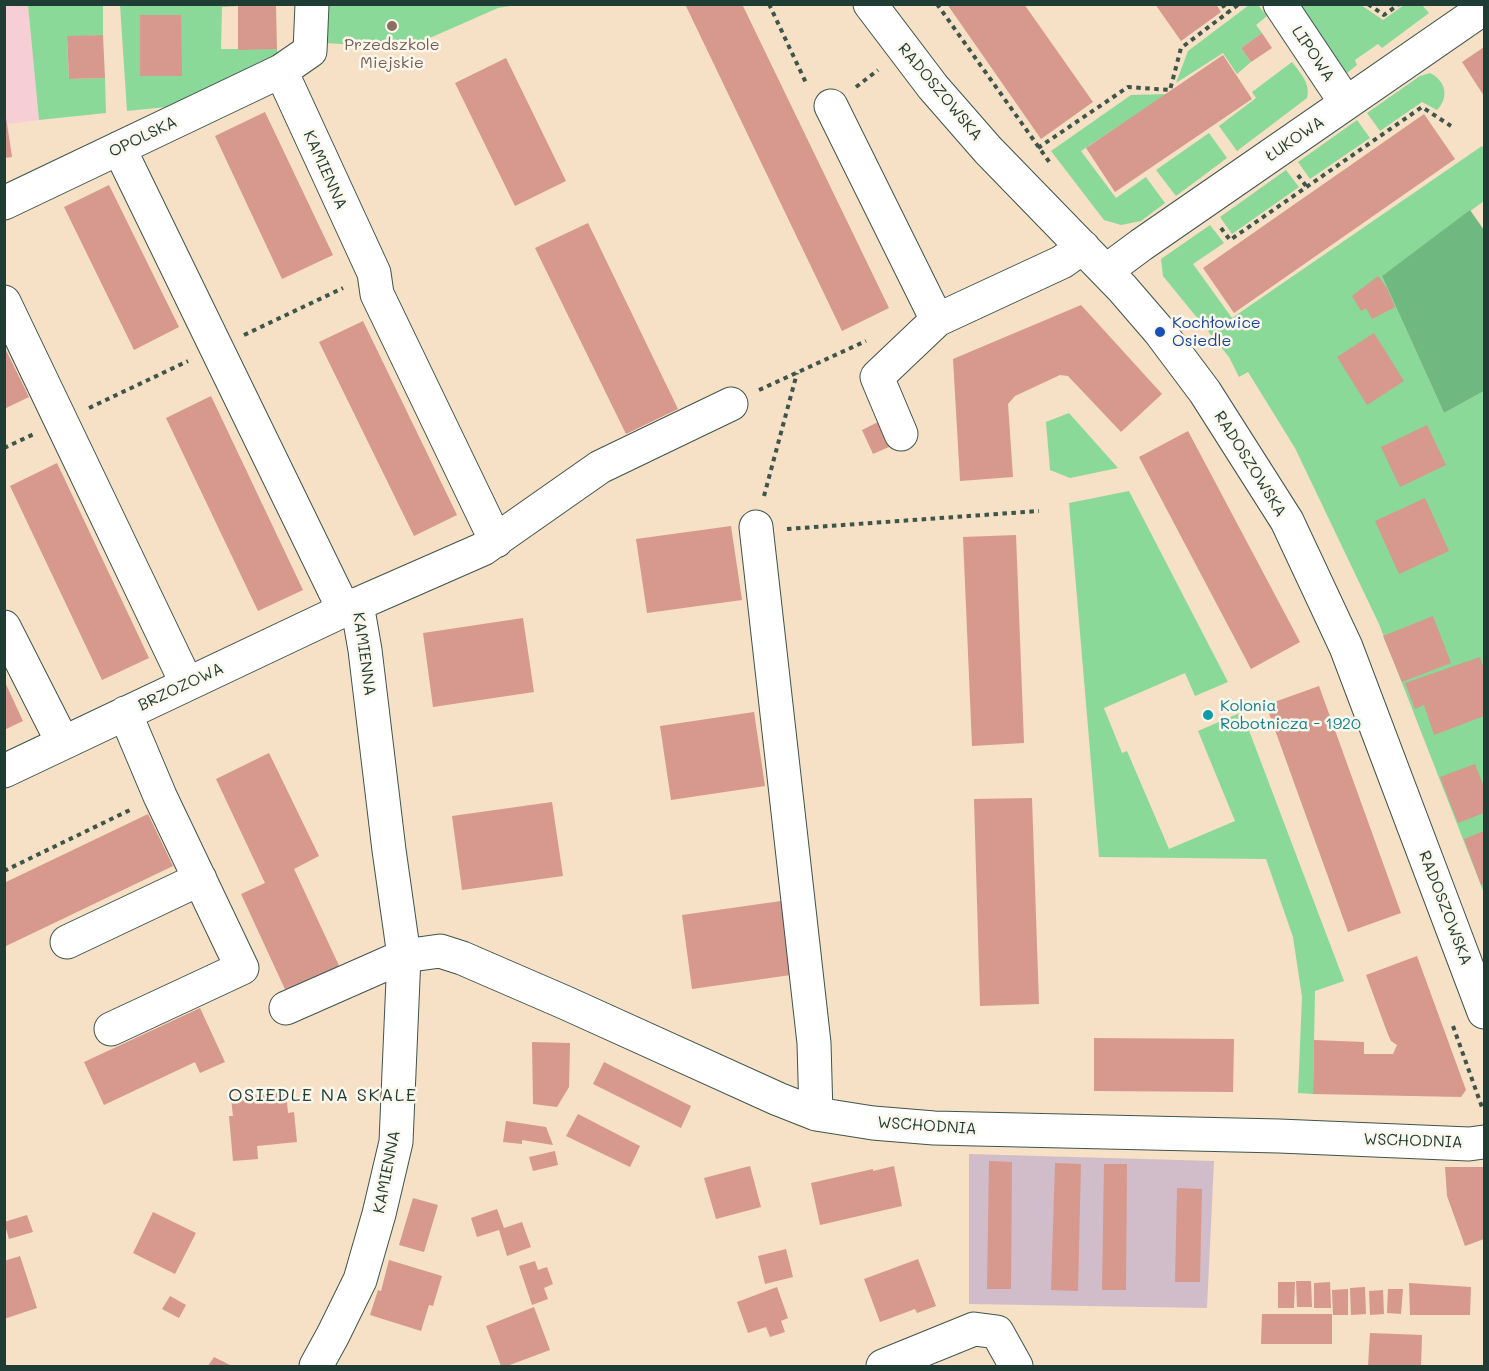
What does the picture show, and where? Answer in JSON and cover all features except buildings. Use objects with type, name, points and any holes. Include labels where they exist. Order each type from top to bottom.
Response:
[{"type":"street","points":[[281,71],[310,51],[312,4]]},
{"type":"street","name":"RADOSZOWSKA","points":[[870,4],[933,87],[988,150],[1106,271],[1160,332],[1205,392],[1287,521],[1346,647],[1485,1012]]},
{"type":"street","name":"LIPOWA","points":[[1280,4],[1346,103]]},
{"type":"street","name":"ŁUKOWA","points":[[1106,271],[1485,8]]},
{"type":"street","name":"OPOLSKA","points":[[4,202],[281,71]]},
{"type":"street","name":"KAMIENNA","points":[[281,71],[374,273],[377,294],[496,541],[483,549],[351,607],[365,650],[404,956],[396,1142],[360,1280],[315,1366]]},
{"type":"street","points":[[831,106],[937,320]]},
{"type":"street","points":[[119,148],[351,607]]},
{"type":"street","points":[[901,434],[877,378],[937,320],[1062,262],[1083,247]]},
{"type":"street","points":[[4,302],[187,684]]},
{"type":"street","points":[[496,541],[600,467],[743,398]]},
{"type":"street","points":[[756,527],[814,1043],[816,1114]]},
{"type":"street","name":"BRZOZOWA","points":[[4,771],[351,607]]},
{"type":"street","points":[[4,627],[63,743]]},
{"type":"street","points":[[111,1029],[242,968],[160,796],[125,713]]},
{"type":"street","points":[[67,942],[200,879]]},
{"type":"street","name":"WSCHODNIA","points":[[286,1008],[404,956],[440,951],[462,958],[588,1012],[778,1099],[816,1114],[873,1123],[934,1128],[1279,1136],[1470,1144],[1485,1142]]},
{"type":"street","points":[[883,1366],[974,1329],[997,1332],[1016,1366]]},
{"type":"path","points":[[769,4],[819,112],[831,106],[881,68]]},
{"type":"path","points":[[937,4],[1052,166]]},
{"type":"path","points":[[1222,4],[1228,13]]},
{"type":"path","points":[[1038,148],[1128,87],[1170,90],[1181,48],[1239,4]]},
{"type":"path","points":[[1368,4],[1384,15],[1399,4]]},
{"type":"path","points":[[1224,233],[1230,240],[1422,107],[1451,126]]},
{"type":"path","points":[[1371,130],[1377,137]]},
{"type":"path","points":[[1301,179],[1306,186]]},
{"type":"path","points":[[743,398],[810,367]]},
{"type":"path","points":[[756,527],[798,372]]},
{"type":"path","points":[[794,529],[1039,511]]},
{"type":"path","points":[[4,871],[139,805]]},
{"type":"path","points":[[1451,1019],[1485,1113]]},
{"type":"shaded area","points":[[4,5],[28,5],[39,120],[8,124],[12,157],[5,158]]},
{"type":"shaded area","points":[[969,1154],[1214,1161],[1207,1308],[969,1304]]},
{"type":"green space","points":[[28,5],[103,5],[103,35],[67,37],[69,79],[105,78],[106,113],[39,120]]},
{"type":"green space","points":[[120,5],[238,5],[222,7],[221,49],[277,49],[278,59],[166,107],[127,111]]},
{"type":"green space","name":"Przedszkole Miejskie","points":[[327,5],[516,5],[498,8],[407,48],[325,43]]},
{"type":"green space","points":[[1249,5],[1258,5],[1267,16],[1256,25],[1262,33],[1241,48],[1251,62],[1237,74],[1223,53],[1176,83],[1188,51]]},
{"type":"green space","points":[[1291,5],[1361,5],[1383,20],[1404,5],[1422,5],[1429,13],[1382,48],[1378,44],[1355,60],[1357,65],[1347,73],[1335,68]]},
{"type":"green space","points":[[1292,62],[1306,83],[1307,98],[1237,151],[1219,126],[1256,98],[1252,92]]},
{"type":"green space","points":[[1430,73],[1439,80],[1444,89],[1444,100],[1437,110],[1422,102],[1380,131],[1367,113],[1420,76]]},
{"type":"green space","points":[[1167,94],[1081,151],[1116,198],[1146,177],[1165,203],[1141,221],[1121,225],[1104,220],[1051,151],[1131,95]]},
{"type":"green space","points":[[1357,120],[1370,138],[1310,179],[1298,162]]},
{"type":"green space","points":[[1209,133],[1227,158],[1176,196],[1156,170]]},
{"type":"green space","points":[[1482,146],[1484,149],[1484,201],[1382,276],[1444,413],[1484,391],[1484,893],[1379,624],[1295,448],[1248,372],[1239,377],[1229,357],[1163,276],[1161,259],[1210,225],[1224,243],[1193,264],[1232,318]]},
{"type":"green space","points":[[1286,170],[1299,187],[1232,234],[1220,217]]},
{"type":"green space","points":[[1470,210],[1484,230],[1484,391],[1444,413],[1382,276]]},
{"type":"green space","points":[[1069,413],[1118,468],[1070,478],[1050,470],[1046,422]]},
{"type":"green space","points":[[1129,491],[1228,682],[1195,696],[1185,673],[1104,708],[1122,753],[1127,751],[1169,849],[1235,821],[1198,731],[1242,712],[1344,981],[1315,991],[1313,1094],[1298,1093],[1302,997],[1293,937],[1266,859],[1099,857],[1069,503]]},
{"type":"place","name":"Przedszkole Miejskie","points":[[392,26]]},
{"type":"place","name":"Kochłowice Osiedle","points":[[1160,332]]},
{"type":"place","name":"Kolonia Robotnicza - 1920","points":[[1208,715]]},
{"type":"district","name":"OSIEDLE NA SKALE","points":[[323,1095]]}]
